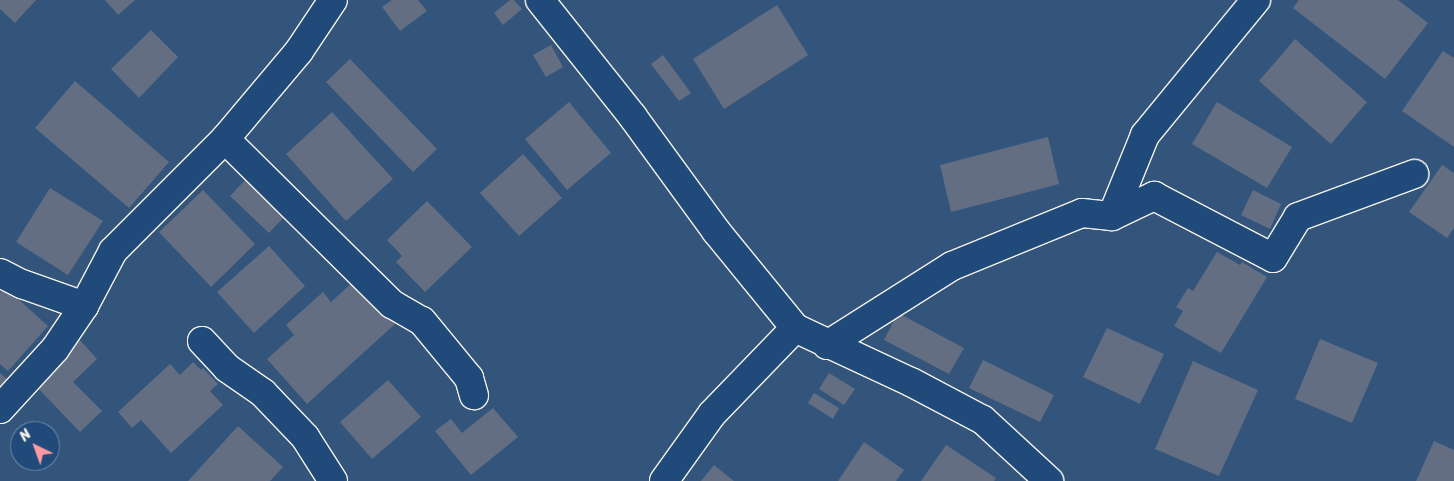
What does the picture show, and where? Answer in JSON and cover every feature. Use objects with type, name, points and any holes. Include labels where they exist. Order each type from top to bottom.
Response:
[{"type":"street","points":[[0,409],[55,349],[84,306],[113,251],[225,139],[299,51],[333,0]]},
{"type":"street","points":[[540,0],[632,117],[716,231],[795,328],[827,345],[911,382],[983,420],[1050,481]]},
{"type":"street","points":[[1112,216],[1146,136],[1256,0]]},
{"type":"street","points":[[225,139],[392,304],[422,322],[469,378],[474,395]]},
{"type":"street","points":[[827,345],[952,266],[1082,213],[1112,216],[1154,196],[1273,258],[1298,217],[1414,174]]},
{"type":"street","points":[[0,273],[22,284],[84,306]]},
{"type":"street","points":[[664,481],[712,414],[795,328]]},
{"type":"street","points":[[202,341],[226,368],[263,393],[304,436],[333,481]]},
{"type":"building","points":[[0,0],[36,0],[15,23],[0,9]]},
{"type":"building","points":[[105,0],[135,0],[118,15]]},
{"type":"building","points":[[392,0],[418,0],[427,11],[400,31],[382,7]]},
{"type":"building","points":[[510,0],[514,0],[522,9],[503,25],[494,13]]},
{"type":"building","points":[[1299,0],[1398,0],[1428,23],[1385,79],[1293,8]]},
{"type":"building","points":[[777,5],[808,55],[724,109],[693,59]]},
{"type":"building","points":[[151,30],[178,57],[139,98],[111,69]]},
{"type":"building","points":[[1295,39],[1367,102],[1331,144],[1259,81]]},
{"type":"building","points":[[551,45],[563,67],[546,77],[533,55]]},
{"type":"building","points":[[1443,51],[1454,58],[1454,147],[1402,111]]},
{"type":"building","points":[[663,55],[691,93],[679,101],[651,64]]},
{"type":"building","points":[[350,59],[437,149],[413,172],[326,82]]},
{"type":"building","points":[[75,81],[169,162],[129,208],[35,128]]},
{"type":"building","points":[[569,102],[611,153],[567,190],[525,139]]},
{"type":"building","points":[[1217,102],[1292,147],[1267,188],[1192,144]]},
{"type":"building","points":[[332,112],[393,179],[346,221],[286,154]]},
{"type":"building","points":[[1048,137],[1059,184],[951,212],[940,165]]},
{"type":"building","points":[[523,154],[562,198],[519,236],[480,193]]},
{"type":"building","points":[[1442,165],[1454,173],[1454,228],[1447,238],[1409,212]]},
{"type":"building","points":[[248,177],[287,214],[269,233],[230,196]]},
{"type":"building","points":[[50,188],[103,221],[68,275],[16,242]]},
{"type":"building","points":[[203,190],[255,244],[211,287],[159,232]]},
{"type":"building","points":[[1253,190],[1281,204],[1270,229],[1241,215]]},
{"type":"building","points":[[427,201],[472,247],[425,292],[396,262],[402,256],[387,240]]},
{"type":"building","points":[[269,246],[305,286],[254,333],[217,292]]},
{"type":"building","points":[[1217,252],[1240,265],[1242,262],[1267,277],[1221,353],[1174,326],[1183,311],[1176,307],[1188,288],[1193,291]]},
{"type":"building","points":[[355,280],[395,324],[307,404],[267,359],[294,335],[286,325],[323,292],[331,302]]},
{"type":"building","points":[[5,287],[48,326],[8,371],[0,364],[0,293]]},
{"type":"building","points":[[898,313],[964,348],[949,374],[884,340]]},
{"type":"building","points":[[1107,328],[1164,354],[1140,404],[1083,377]]},
{"type":"building","points":[[77,337],[97,359],[73,382],[102,411],[80,432],[31,381]]},
{"type":"building","points":[[1320,339],[1378,363],[1352,423],[1295,399]]},
{"type":"building","points":[[983,360],[1054,395],[1040,422],[969,388]]},
{"type":"building","points":[[1193,361],[1258,390],[1219,476],[1155,449]]},
{"type":"building","points":[[193,362],[201,370],[203,368],[218,384],[210,391],[223,405],[171,453],[141,420],[132,428],[118,412],[170,364],[180,375]]},
{"type":"building","points":[[0,373],[7,379],[0,388]]},
{"type":"building","points":[[829,373],[855,389],[844,405],[819,389]]},
{"type":"building","points":[[388,380],[421,417],[372,459],[340,422]]},
{"type":"building","points":[[814,393],[839,408],[833,419],[808,403]]},
{"type":"building","points":[[493,408],[518,437],[471,475],[435,431],[451,419],[462,433]]},
{"type":"building","points":[[238,426],[283,467],[270,481],[188,481]]},
{"type":"building","points":[[1434,441],[1454,450],[1454,481],[1416,481]]},
{"type":"building","points":[[864,442],[904,470],[896,481],[838,481]]},
{"type":"building","points":[[946,445],[996,478],[994,481],[921,481]]},
{"type":"building","points":[[714,465],[734,481],[701,481]]}]
